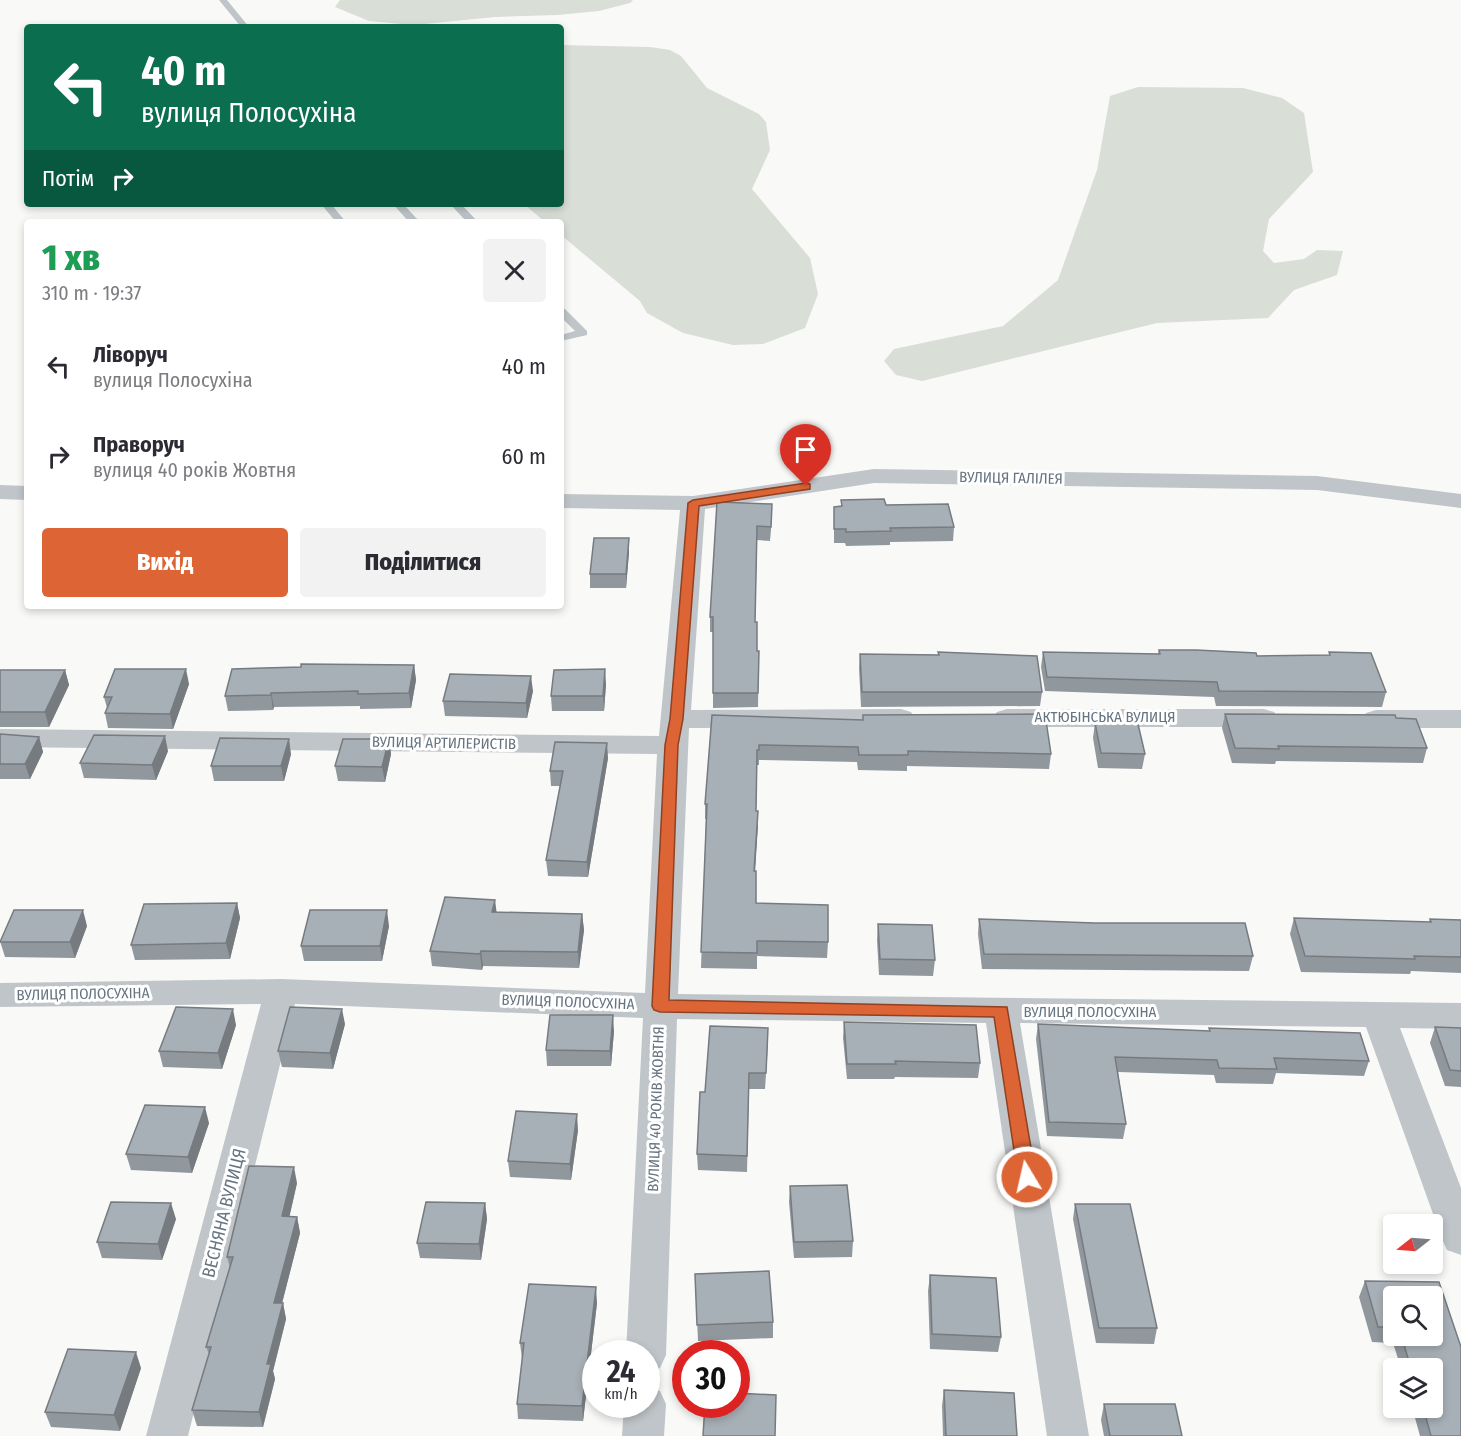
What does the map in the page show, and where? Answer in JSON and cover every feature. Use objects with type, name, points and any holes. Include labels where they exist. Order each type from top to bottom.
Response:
[{"type":"street","name":"ВУЛИЦЯ ГАЛІЛЕЯ","points":[[564,501],[693,503],[874,477],[1317,483],[1461,501]]},
{"type":"street","points":[[0,492],[24,492]]},
{"type":"street","name":"ВУЛИЦЯ 40 РОКІВ ЖОВТНЯ","points":[[647,1340],[674,732],[693,503]]},
{"type":"street","points":[[674,732],[927,718]]},
{"type":"street","name":"АКТЮБІНСЬКА ВУЛИЦЯ","points":[[987,718],[1296,718]]},
{"type":"street","points":[[1355,718],[1461,719]]},
{"type":"street","name":"ВУЛИЦЯ АРТИЛЕРИСТІВ","points":[[0,738],[674,732]]},
{"type":"street","name":"ВУЛИЦЯ ПОЛОСУХІНА","points":[[0,995],[281,991],[660,1006],[1461,1016]]},
{"type":"street","name":"ВЕСНЯНА ВУЛИЦЯ","points":[[167,1436],[281,991]]},
{"type":"street","points":[[1001,1011],[1068,1436]]},
{"type":"street","points":[[1378,1014],[1461,1239]]},
{"type":"street","points":[[643,1436],[644,1418]]},
{"type":"lane","points":[[223,0],[243,24]]},
{"type":"lane","points":[[328,207],[338,219]]},
{"type":"lane","points":[[401,207],[412,219]]},
{"type":"lane","points":[[458,207],[470,219]]},
{"type":"lane","points":[[564,314],[583,333],[564,337]]},
{"type":"shaded area","points":[[340,0],[633,0],[630,3],[599,11],[424,24],[369,21],[335,7]]},
{"type":"shaded area","points":[[564,45],[650,47],[670,50],[681,56],[707,88],[759,114],[766,122],[770,150],[752,189],[810,258],[818,294],[805,328],[763,344],[733,345],[683,333],[647,313],[640,301],[564,238],[564,219],[542,219],[528,207],[564,207]]},
{"type":"shaded area","points":[[1138,87],[1243,88],[1282,98],[1304,113],[1313,172],[1269,219],[1263,251],[1274,263],[1304,259],[1317,250],[1343,251],[1337,275],[1294,290],[1268,318],[1157,323],[922,381],[896,375],[884,361],[894,349],[1003,326],[1058,280],[1097,170],[1110,96]]},
{"type":"building","points":[[884,499],[886,505],[948,504],[954,527],[890,528],[891,531],[846,532],[846,529],[834,529],[834,507],[842,506],[841,500]]},
{"type":"building","points":[[717,502],[772,504],[771,527],[757,526],[755,622],[757,622],[757,651],[759,651],[758,693],[713,693],[713,617],[710,617]]},
{"type":"building","points":[[594,538],[629,538],[626,574],[590,574]]},
{"type":"building","points":[[1159,650],[1256,653],[1257,656],[1330,655],[1329,652],[1371,653],[1386,692],[1219,691],[1217,682],[1047,677],[1043,652],[1160,654]]},
{"type":"building","points":[[938,652],[1037,656],[1042,692],[862,692],[860,654],[939,655]]},
{"type":"building","points":[[301,664],[414,665],[409,693],[358,694],[358,691],[225,696],[232,669],[301,667]]},
{"type":"building","points":[[115,669],[186,669],[170,714],[105,713],[112,697],[104,697]]},
{"type":"building","points":[[605,669],[603,696],[551,696],[554,670]]},
{"type":"building","points":[[0,670],[65,670],[45,712],[0,712]]},
{"type":"building","points":[[450,674],[531,676],[526,703],[443,701]]},
{"type":"building","points":[[1045,714],[1051,754],[908,751],[908,755],[859,755],[858,747],[759,745],[759,750],[757,750],[756,811],[758,811],[754,871],[756,871],[756,903],[828,905],[828,942],[757,941],[757,953],[701,952],[707,804],[705,804],[712,715],[863,720],[863,715]]},
{"type":"building","points":[[1225,714],[1395,715],[1396,718],[1416,719],[1427,748],[1278,746],[1279,749],[1235,748]]},
{"type":"building","points":[[1095,723],[1138,724],[1145,754],[1101,753]]},
{"type":"building","points":[[0,734],[39,737],[25,764],[0,764]]},
{"type":"building","points":[[94,735],[165,736],[152,765],[80,763]]},
{"type":"building","points":[[220,738],[289,739],[281,766],[211,766]]},
{"type":"building","points":[[343,739],[389,739],[382,767],[335,766]]},
{"type":"building","points":[[555,742],[607,743],[587,862],[546,860],[563,771],[550,771]]},
{"type":"building","points":[[445,897],[495,900],[492,912],[582,914],[578,952],[481,951],[480,954],[430,951]]},
{"type":"building","points":[[237,903],[226,943],[131,945],[144,904]]},
{"type":"building","points":[[14,910],[83,910],[70,942],[0,942]]},
{"type":"building","points":[[310,910],[387,910],[380,946],[301,946]]},
{"type":"building","points":[[1294,918],[1431,922],[1430,919],[1461,920],[1461,957],[1414,956],[1415,959],[1305,956]]},
{"type":"building","points":[[979,919],[1095,923],[1245,923],[1253,956],[984,954]]},
{"type":"building","points":[[878,924],[932,925],[935,960],[880,959]]},
{"type":"building","points":[[176,1007],[233,1009],[218,1053],[159,1051]]},
{"type":"building","points":[[290,1007],[342,1009],[330,1053],[278,1051]]},
{"type":"building","points":[[550,1015],[613,1015],[610,1051],[546,1050]]},
{"type":"building","points":[[844,1022],[976,1025],[980,1063],[895,1061],[896,1064],[847,1064]]},
{"type":"building","points":[[1038,1024],[1210,1031],[1209,1028],[1360,1033],[1369,1061],[1274,1058],[1277,1069],[1219,1068],[1217,1060],[1115,1057],[1126,1124],[1049,1122]]},
{"type":"building","points":[[710,1026],[768,1028],[766,1073],[749,1073],[747,1156],[697,1154],[700,1092],[705,1092]]},
{"type":"building","points":[[1435,1027],[1461,1028],[1461,1071],[1450,1070]]},
{"type":"building","points":[[145,1105],[205,1107],[188,1157],[126,1154]]},
{"type":"building","points":[[516,1111],[577,1114],[570,1164],[508,1161]]},
{"type":"building","points":[[249,1166],[294,1167],[282,1216],[297,1217],[274,1303],[283,1303],[267,1364],[271,1364],[259,1412],[192,1410],[211,1347],[206,1347],[233,1257],[227,1257]]},
{"type":"building","points":[[847,1185],[853,1241],[794,1242],[790,1186]]},
{"type":"building","points":[[111,1202],[171,1203],[158,1244],[97,1242]]},
{"type":"building","points":[[426,1202],[485,1203],[479,1244],[417,1243]]},
{"type":"building","points":[[1075,1204],[1130,1204],[1157,1328],[1099,1328]]},
{"type":"building","points":[[769,1271],[773,1322],[697,1325],[695,1274]]},
{"type":"building","points":[[930,1275],[996,1278],[1001,1337],[932,1334]]},
{"type":"building","points":[[1365,1281],[1439,1282],[1440,1286],[1383,1286],[1383,1327],[1378,1327]]},
{"type":"building","points":[[529,1284],[596,1287],[590,1340],[582,1340],[582,1406],[517,1404],[524,1343],[520,1343]]},
{"type":"building","points":[[1443,1294],[1461,1347],[1461,1436],[1431,1436],[1426,1418],[1443,1418],[1443,1358],[1408,1358],[1404,1346],[1443,1346]]},
{"type":"building","points":[[68,1349],[136,1352],[114,1415],[45,1412]]},
{"type":"building","points":[[944,1390],[1014,1393],[1017,1436],[946,1436]]},
{"type":"building","points":[[750,1394],[776,1395],[775,1436],[703,1436],[704,1418],[750,1418]]},
{"type":"building","points":[[1104,1404],[1175,1404],[1182,1436],[1110,1436]]},
{"type":"route","points":[[806,486],[693,503],[672,745],[660,1006],[1001,1011],[1027,1177]]}]
